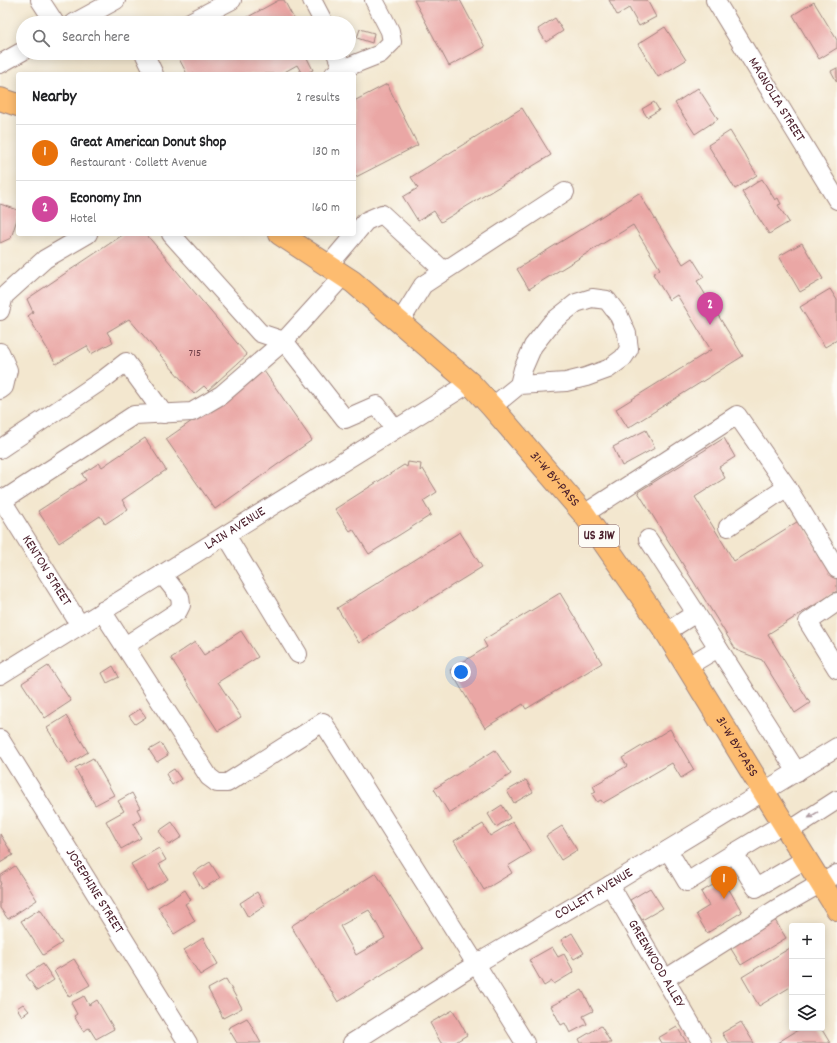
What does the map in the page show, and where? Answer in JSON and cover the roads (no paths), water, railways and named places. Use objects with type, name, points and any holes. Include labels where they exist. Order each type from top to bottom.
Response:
[{"type":"main road","points":[[0,99],[16,104]]},
{"type":"main road","name":"31-W BY-PASS","points":[[286,236],[352,282],[470,383],[584,514],[688,666],[806,859],[829,879],[837,909]]},
{"type":"street","points":[[40,0],[50,16]]},
{"type":"street","points":[[87,16],[116,0]]},
{"type":"street","points":[[201,16],[232,0]]},
{"type":"street","points":[[312,0],[320,16]]},
{"type":"street","points":[[338,65],[380,54],[392,42],[390,32],[374,0]]},
{"type":"street","name":"MAGNOLIA STREET","points":[[714,0],[837,200]]},
{"type":"street","points":[[0,64],[16,55]]},
{"type":"street","points":[[147,60],[153,72]]},
{"type":"street","points":[[400,322],[423,285],[565,192]]},
{"type":"street","points":[[1,499],[134,415],[192,412],[221,395],[284,341],[335,271],[366,221],[382,214],[444,271]]},
{"type":"street","points":[[0,311],[4,296],[45,259],[85,236]]},
{"type":"street","points":[[173,236],[260,333],[284,341],[345,419],[377,405],[395,429]]},
{"type":"street","points":[[492,407],[519,385],[566,382],[586,377],[608,369],[623,358],[629,349],[627,334],[619,316],[607,300],[592,298],[576,303],[552,322],[533,346],[523,369],[519,385]]},
{"type":"street","points":[[0,352],[8,370],[4,387],[0,390]]},
{"type":"street","points":[[0,449],[104,379],[126,362],[164,414]]},
{"type":"street","name":"LAIN AVENUE","points":[[0,675],[470,383]]},
{"type":"street","points":[[584,514],[737,415],[787,488],[837,569]]},
{"type":"street","points":[[728,527],[787,488]]},
{"type":"street","name":"KENTON STREET","points":[[1,499],[80,625]]},
{"type":"street","points":[[226,535],[298,654]]},
{"type":"street","points":[[648,539],[797,772]]},
{"type":"street","points":[[124,646],[178,611],[181,605],[180,597],[162,574]]},
{"type":"street","points":[[835,609],[808,622],[837,669]]},
{"type":"street","points":[[102,611],[209,777],[217,783],[227,783],[323,722],[525,1043]]},
{"type":"street","points":[[666,632],[696,613]]},
{"type":"street","points":[[688,666],[718,648]]},
{"type":"street","name":"JOSEPHINE STREET","points":[[0,740],[188,1043]]},
{"type":"street","name":"COLLETT AVENUE","points":[[352,1043],[476,964],[610,885],[837,747]]},
{"type":"street","points":[[668,850],[687,882],[734,853],[837,800]]},
{"type":"street","points":[[734,853],[756,888],[806,859]]},
{"type":"street","points":[[665,979],[776,909],[829,879]]},
{"type":"street","name":"GREENWOOD ALLEY","points":[[610,885],[702,1043]]},
{"type":"place","name":"Economy Inn","points":[[710,325]]},
{"type":"place","name":"Great American Donut Shop","points":[[724,899]]}]
